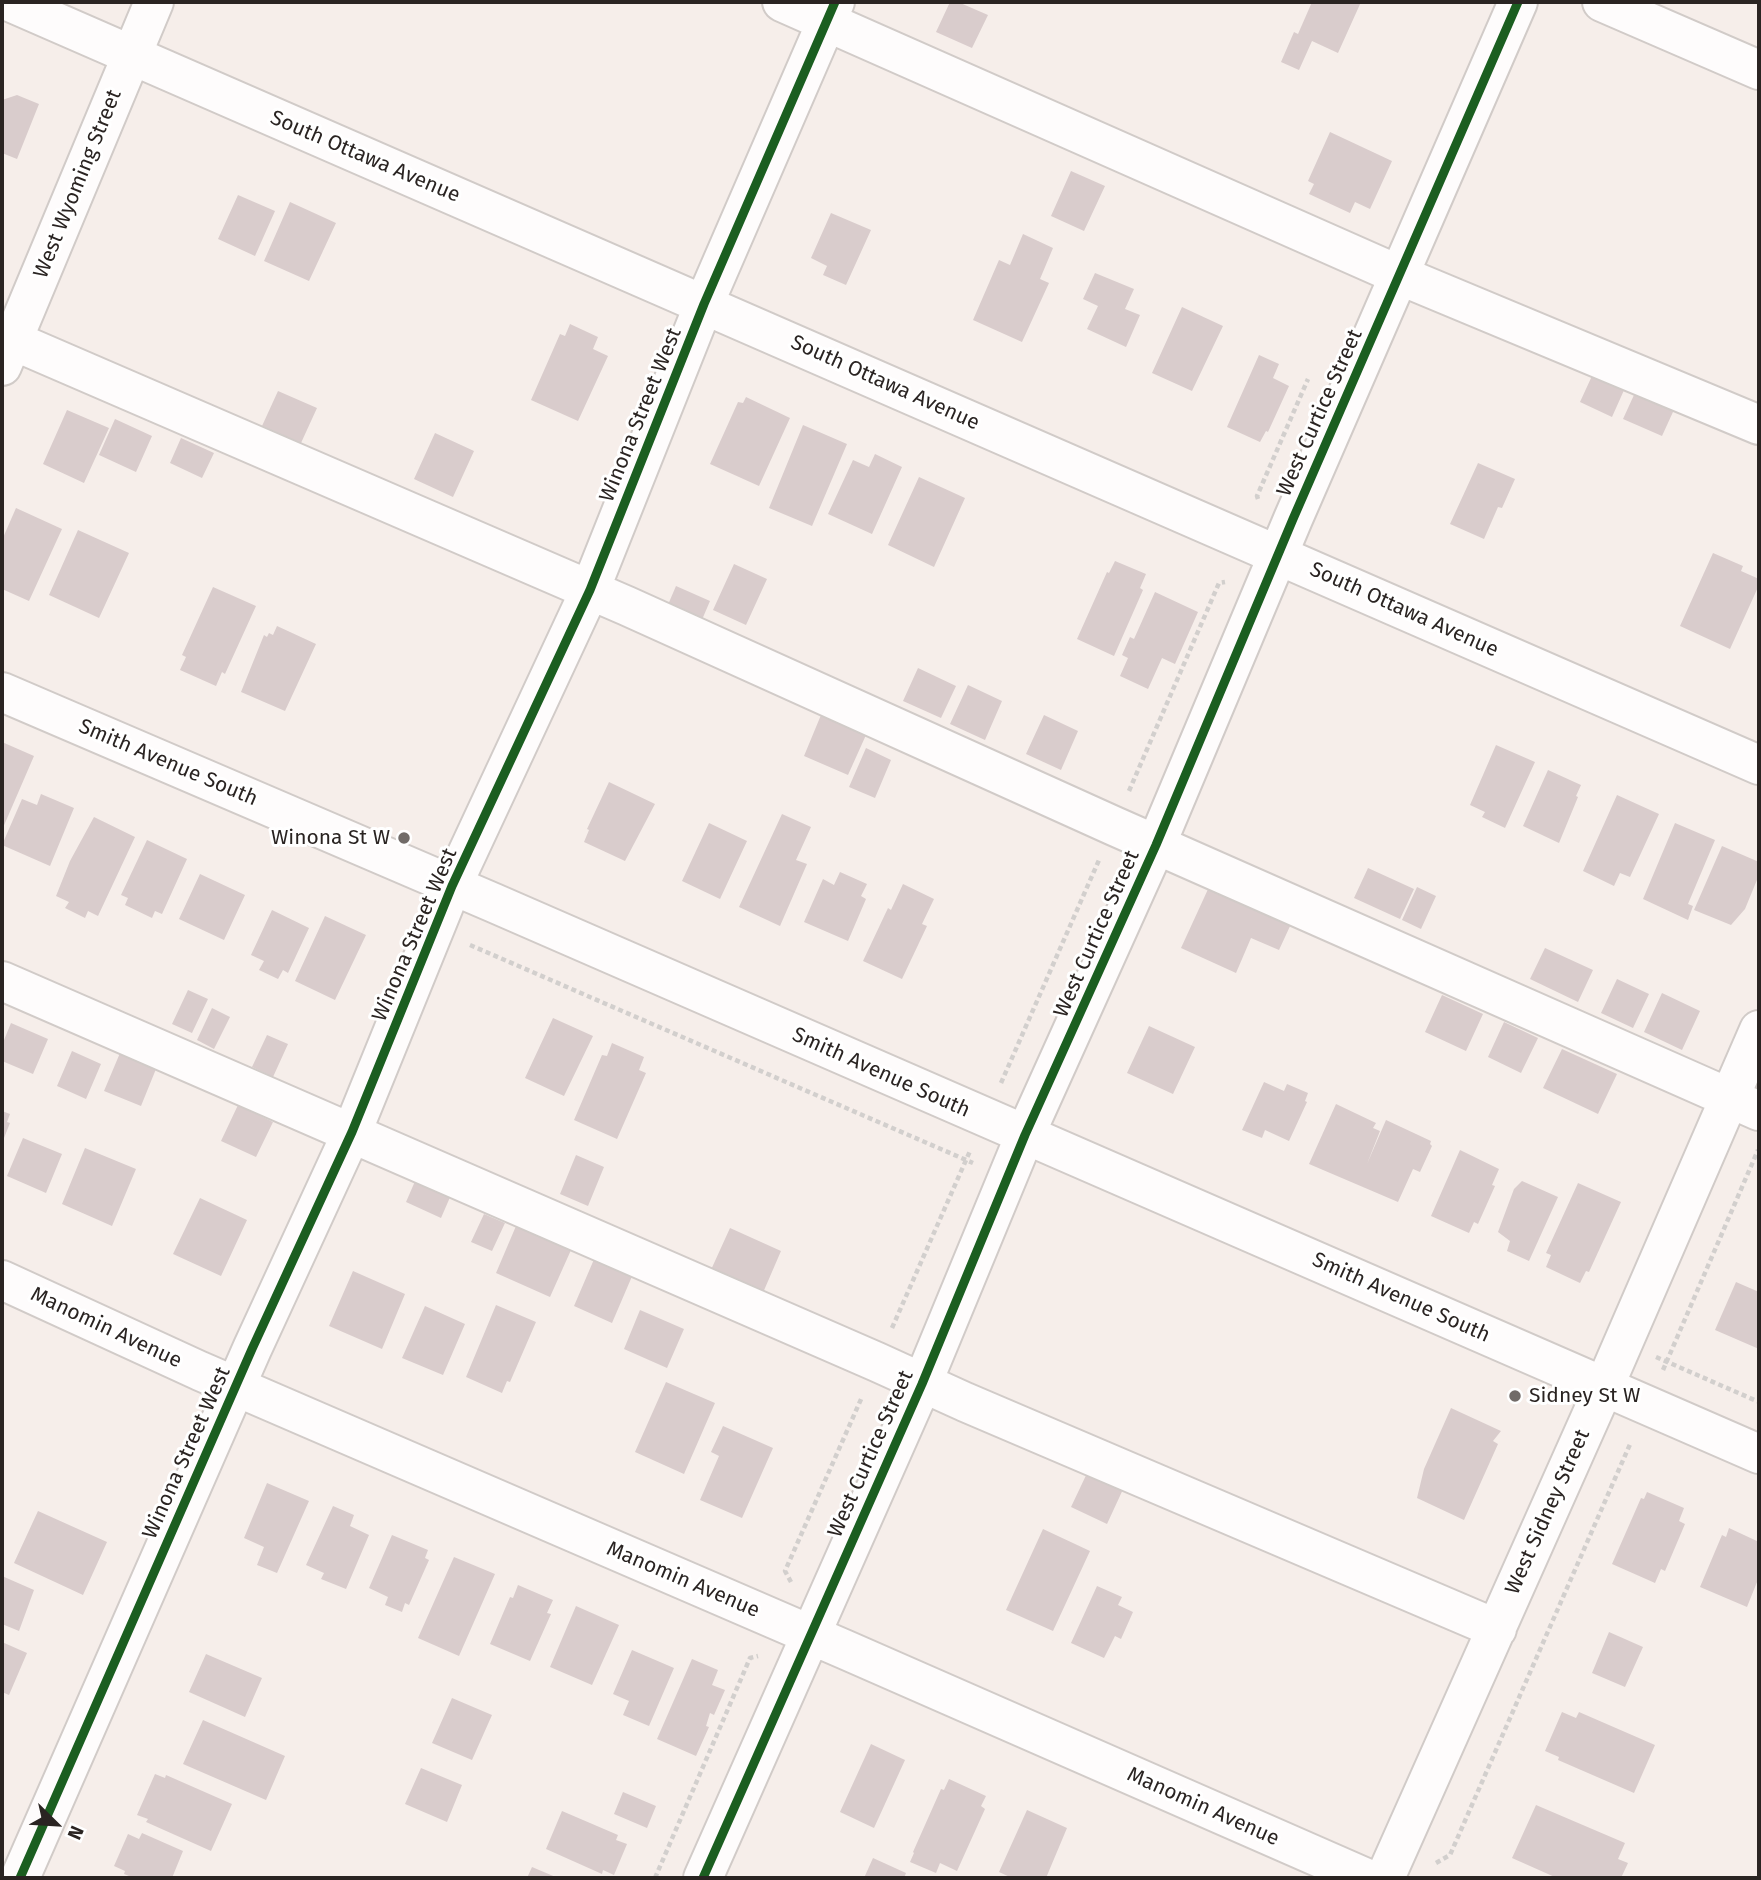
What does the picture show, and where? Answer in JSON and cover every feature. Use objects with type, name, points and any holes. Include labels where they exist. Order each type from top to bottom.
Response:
[{"type":"street","name":"South Ottawa Avenue","points":[[10,2],[1759,765]]},
{"type":"street","name":"West Wyoming Street","points":[[8,354],[154,2]]},
{"type":"street","points":[[782,2],[831,11],[1399,275],[1759,425]]},
{"type":"street","name":"West Curtice Street","points":[[703,1878],[922,1384],[1026,1135],[1156,845],[1517,2]]},
{"type":"street","points":[[1602,2],[1759,70]]},
{"type":"street","name":"Winona Street West","points":[[20,1878],[235,1386],[352,1132],[453,886],[590,590],[704,304],[831,11]]},
{"type":"street","points":[[8,354],[590,590],[1156,845],[1745,1105]]},
{"type":"street","name":"Smith Avenue South","points":[[2,692],[1759,1454]]},
{"type":"street","points":[[2,981],[352,1132],[922,1384],[1497,1629]]},
{"type":"street","name":"West Sidney Street","points":[[1385,1878],[1604,1387],[1745,1105],[1759,1030]]},
{"type":"street","name":"Manomin Avenue","points":[[2,1280],[235,1386],[1366,1878]]},
{"type":"path","points":[[467,943],[980,1166]]},
{"type":"path","points":[[1662,1371],[1759,1147]]},
{"type":"path","points":[[1653,1355],[1759,1402]]},
{"type":"path","points":[[1436,1863],[1450,1855],[1630,1442]]},
{"type":"path","points":[[655,1878],[750,1658],[758,1656]]},
{"type":"building","points":[[950,2],[958,2],[988,15],[972,48],[936,32]]},
{"type":"building","points":[[1312,2],[1361,2],[1338,53],[1312,41],[1299,70],[1281,62],[1294,32],[1298,34]]},
{"type":"building","points":[[17,95],[39,104],[17,159],[2,153],[2,100]]},
{"type":"building","points":[[1330,132],[1392,161],[1370,209],[1355,202],[1350,213],[1309,194],[1314,184],[1308,181]]},
{"type":"building","points":[[1071,171],[1105,186],[1084,231],[1051,216]]},
{"type":"building","points":[[238,195],[275,211],[255,256],[218,239]]},
{"type":"building","points":[[290,202],[336,223],[309,281],[264,261]]},
{"type":"building","points":[[831,213],[871,230],[846,285],[823,275],[827,266],[811,258]]},
{"type":"building","points":[[1023,234],[1053,248],[1040,279],[1049,283],[1022,342],[973,320],[999,260],[1010,265]]},
{"type":"building","points":[[1095,273],[1134,289],[1125,309],[1140,315],[1126,347],[1087,329],[1098,306],[1083,299]]},
{"type":"building","points":[[1182,307],[1223,326],[1192,391],[1152,373]]},
{"type":"building","points":[[570,324],[598,337],[593,349],[608,356],[578,421],[531,400],[560,334],[565,336]]},
{"type":"building","points":[[1259,355],[1279,364],[1273,378],[1289,386],[1268,432],[1266,431],[1260,442],[1227,427]]},
{"type":"building","points":[[1597,365],[1629,379],[1612,417],[1580,402]]},
{"type":"building","points":[[1639,384],[1678,401],[1662,436],[1623,419]]},
{"type":"building","points":[[278,391],[317,408],[301,443],[262,426]]},
{"type":"building","points":[[746,397],[790,418],[759,486],[710,464],[738,402],[743,403]]},
{"type":"building","points":[[67,410],[109,428],[84,483],[43,464]]},
{"type":"building","points":[[115,419],[152,436],[136,472],[99,455]]},
{"type":"building","points":[[803,425],[847,444],[812,526],[769,508]]},
{"type":"building","points":[[435,433],[474,451],[453,497],[414,479]]},
{"type":"building","points":[[181,438],[214,453],[202,478],[170,463]]},
{"type":"building","points":[[875,454],[902,467],[872,534],[828,514],[853,460],[869,467]]},
{"type":"building","points":[[1478,463],[1515,479],[1502,508],[1498,507],[1484,539],[1450,524]]},
{"type":"building","points":[[919,477],[965,498],[934,567],[888,545]]},
{"type":"building","points":[[16,508],[62,529],[29,601],[2,589],[2,540]]},
{"type":"building","points":[[78,530],[129,553],[99,618],[49,595]]},
{"type":"building","points":[[1713,553],[1743,566],[1741,571],[1759,579],[1759,585],[1730,649],[1680,626]]},
{"type":"building","points":[[1115,561],[1146,574],[1140,588],[1143,590],[1114,656],[1077,639],[1107,572],[1109,573]]},
{"type":"building","points":[[734,564],[767,579],[746,625],[713,610]]},
{"type":"building","points":[[676,586],[710,601],[701,622],[667,607]]},
{"type":"building","points":[[213,587],[256,606],[225,674],[222,672],[216,686],[180,670],[186,657],[182,655]]},
{"type":"building","points":[[1155,592],[1198,612],[1175,664],[1162,658],[1148,689],[1120,676],[1128,658],[1122,655],[1130,637],[1134,639]]},
{"type":"building","points":[[277,626],[316,644],[285,711],[241,692],[264,635],[273,635]]},
{"type":"building","points":[[918,668],[956,686],[941,718],[903,701]]},
{"type":"building","points":[[968,685],[1002,701],[985,740],[950,724]]},
{"type":"building","points":[[821,715],[866,735],[848,775],[804,756]]},
{"type":"building","points":[[1044,715],[1078,731],[1061,770],[1026,754]]},
{"type":"building","points":[[2,742],[34,756],[2,830]]},
{"type":"building","points":[[1496,745],[1535,762],[1505,828],[1482,817],[1485,812],[1470,805]]},
{"type":"building","points":[[866,748],[891,760],[875,798],[849,787]]},
{"type":"building","points":[[1548,770],[1581,785],[1559,843],[1523,826]]},
{"type":"building","points":[[609,782],[655,804],[625,861],[584,842],[589,830],[587,829]]},
{"type":"building","points":[[41,794],[74,808],[50,866],[2,845],[22,799],[37,805]]},
{"type":"building","points":[[1617,795],[1659,814],[1630,877],[1620,873],[1614,886],[1583,871]]},
{"type":"building","points":[[782,814],[811,827],[796,860],[807,864],[780,926],[739,907]]},
{"type":"building","points":[[94,817],[135,837],[98,916],[88,911],[85,918],[65,908],[69,902],[56,896],[70,861]]},
{"type":"building","points":[[709,823],[747,841],[720,899],[682,881]]},
{"type":"building","points":[[1675,823],[1715,840],[1688,904],[1693,906],[1688,920],[1643,899]]},
{"type":"building","points":[[147,840],[187,859],[162,914],[155,911],[152,918],[125,905],[128,898],[121,895]]},
{"type":"building","points":[[1722,846],[1759,862],[1759,875],[1745,909],[1731,925],[1694,910]]},
{"type":"building","points":[[1368,868],[1414,889],[1400,919],[1354,898]]},
{"type":"building","points":[[840,872],[867,884],[861,896],[866,899],[848,941],[804,922],[823,879],[834,885]]},
{"type":"building","points":[[200,874],[245,895],[224,940],[179,919]]},
{"type":"building","points":[[903,884],[934,899],[922,924],[927,926],[902,979],[863,961],[888,908],[891,910]]},
{"type":"building","points":[[1209,887],[1291,924],[1279,950],[1251,938],[1236,973],[1181,948]]},
{"type":"building","points":[[1417,887],[1436,896],[1421,929],[1402,920]]},
{"type":"building","points":[[272,910],[309,928],[288,973],[283,970],[278,979],[259,970],[264,961],[251,955]]},
{"type":"building","points":[[325,916],[366,935],[335,1000],[295,981]]},
{"type":"building","points":[[1545,948],[1593,970],[1578,1002],[1530,979]]},
{"type":"building","points":[[1617,979],[1649,994],[1633,1028],[1601,1013]]},
{"type":"building","points":[[188,990],[208,999],[192,1033],[172,1024]]},
{"type":"building","points":[[1662,993],[1700,1011],[1682,1050],[1644,1032]]},
{"type":"building","points":[[1442,995],[1483,1014],[1466,1051],[1425,1032]]},
{"type":"building","points":[[212,1008],[230,1017],[214,1049],[197,1040]]},
{"type":"building","points":[[553,1018],[593,1036],[564,1096],[525,1078]]},
{"type":"building","points":[[1504,1022],[1538,1038],[1521,1073],[1488,1057]]},
{"type":"building","points":[[11,1023],[48,1039],[33,1074],[2,1061],[2,1045]]},
{"type":"building","points":[[1149,1026],[1195,1047],[1173,1094],[1127,1073]]},
{"type":"building","points":[[267,1035],[288,1044],[273,1077],[252,1067]]},
{"type":"building","points":[[612,1043],[644,1057],[639,1070],[646,1073],[617,1139],[574,1120],[602,1055],[607,1056]]},
{"type":"building","points":[[1562,1049],[1617,1074],[1598,1114],[1543,1088]]},
{"type":"building","points":[[72,1051],[101,1064],[86,1099],[57,1086]]},
{"type":"building","points":[[120,1053],[156,1069],[141,1106],[104,1091]]},
{"type":"building","points":[[1264,1082],[1284,1091],[1287,1084],[1308,1093],[1307,1102],[1289,1141],[1265,1130],[1262,1138],[1242,1130]]},
{"type":"building","points":[[1336,1104],[1376,1123],[1373,1128],[1380,1131],[1367,1164],[1386,1120],[1431,1141],[1432,1146],[1420,1172],[1413,1169],[1398,1202],[1309,1164]]},
{"type":"building","points":[[238,1105],[273,1122],[256,1157],[221,1141]]},
{"type":"building","points":[[2,1111],[10,1114],[7,1122],[10,1123],[2,1143]]},
{"type":"building","points":[[23,1138],[62,1154],[46,1193],[7,1176]]},
{"type":"building","points":[[85,1148],[136,1169],[112,1226],[62,1204]]},
{"type":"building","points":[[1460,1150],[1499,1169],[1492,1185],[1495,1186],[1478,1224],[1474,1222],[1469,1233],[1431,1216]]},
{"type":"building","points":[[576,1155],[604,1167],[588,1206],[560,1194]]},
{"type":"building","points":[[416,1179],[451,1195],[441,1218],[406,1202]]},
{"type":"building","points":[[1522,1181],[1558,1197],[1529,1261],[1507,1251],[1510,1241],[1498,1232],[1514,1189]]},
{"type":"building","points":[[1578,1183],[1621,1202],[1589,1272],[1586,1271],[1580,1283],[1546,1267],[1551,1255],[1546,1253]]},
{"type":"building","points":[[200,1198],[247,1220],[221,1276],[173,1254]]},
{"type":"building","points":[[484,1214],[505,1223],[492,1251],[471,1242]]},
{"type":"building","points":[[516,1226],[571,1250],[550,1297],[496,1273]]},
{"type":"building","points":[[730,1228],[781,1251],[762,1295],[710,1272]]},
{"type":"building","points":[[595,1257],[633,1274],[612,1323],[574,1306]]},
{"type":"building","points":[[353,1271],[405,1294],[382,1349],[329,1326]]},
{"type":"building","points":[[1736,1282],[1759,1292],[1759,1349],[1715,1330]]},
{"type":"building","points":[[496,1305],[536,1322],[510,1382],[507,1381],[502,1393],[466,1377]]},
{"type":"building","points":[[425,1306],[465,1324],[443,1375],[402,1358]]},
{"type":"building","points":[[640,1310],[684,1329],[667,1368],[624,1349]]},
{"type":"building","points":[[666,1382],[715,1403],[684,1474],[635,1452]]},
{"type":"building","points":[[1451,1408],[1501,1431],[1493,1441],[1498,1444],[1464,1520],[1417,1498],[1424,1469]]},
{"type":"building","points":[[723,1426],[773,1448],[742,1518],[700,1500],[719,1456],[711,1452]]},
{"type":"building","points":[[1089,1469],[1125,1485],[1107,1524],[1071,1507]]},
{"type":"building","points":[[267,1483],[309,1501],[277,1573],[257,1565],[264,1547],[244,1538]]},
{"type":"building","points":[[1647,1492],[1684,1508],[1679,1521],[1685,1524],[1665,1571],[1661,1569],[1655,1583],[1612,1564],[1641,1498],[1644,1499]]},
{"type":"building","points":[[333,1506],[354,1515],[350,1526],[369,1535],[346,1589],[321,1579],[324,1573],[306,1565]]},
{"type":"building","points":[[38,1511],[107,1542],[83,1595],[14,1563]]},
{"type":"building","points":[[1729,1528],[1759,1542],[1759,1577],[1747,1607],[1700,1587],[1722,1535],[1726,1537]]},
{"type":"building","points":[[1043,1529],[1090,1551],[1053,1631],[1006,1610]]},
{"type":"building","points":[[392,1535],[428,1550],[425,1558],[429,1560],[409,1605],[405,1603],[402,1612],[385,1605],[388,1597],[369,1588]]},
{"type":"building","points":[[454,1557],[495,1574],[459,1656],[418,1638]]},
{"type":"building","points":[[2,1576],[34,1590],[19,1631],[2,1624]]},
{"type":"building","points":[[518,1585],[553,1600],[547,1613],[551,1614],[530,1661],[490,1644]]},
{"type":"building","points":[[1097,1586],[1122,1597],[1118,1605],[1133,1612],[1121,1639],[1115,1636],[1104,1658],[1071,1643]]},
{"type":"building","points":[[576,1606],[619,1625],[592,1685],[550,1667]]},
{"type":"building","points":[[1609,1632],[1643,1647],[1625,1687],[1592,1673]]},
{"type":"building","points":[[2,1642],[27,1653],[9,1695],[2,1692]]},
{"type":"building","points":[[632,1650],[674,1668],[649,1726],[623,1715],[629,1701],[613,1694]]},
{"type":"building","points":[[206,1654],[262,1678],[245,1717],[189,1692]]},
{"type":"building","points":[[692,1659],[718,1670],[712,1685],[725,1690],[714,1715],[710,1713],[706,1726],[709,1727],[696,1756],[657,1739]]},
{"type":"building","points":[[452,1698],[492,1715],[472,1760],[432,1743]]},
{"type":"building","points":[[1562,1712],[1576,1718],[1579,1712],[1655,1745],[1634,1793],[1558,1760],[1559,1757],[1545,1751]]},
{"type":"building","points":[[203,1720],[285,1756],[266,1800],[183,1764]]},
{"type":"building","points":[[871,1744],[905,1760],[874,1828],[840,1812]]},
{"type":"building","points":[[421,1768],[462,1785],[447,1822],[405,1804]]},
{"type":"building","points":[[155,1774],[165,1778],[166,1775],[232,1804],[211,1851],[146,1822],[148,1819],[137,1815]]},
{"type":"building","points":[[949,1779],[986,1796],[981,1806],[985,1809],[957,1871],[940,1863],[936,1873],[910,1862],[941,1789],[944,1790]]},
{"type":"building","points":[[623,1792],[656,1806],[647,1828],[614,1814]]},
{"type":"building","points":[[1536,1805],[1625,1843],[1618,1859],[1628,1863],[1621,1878],[1557,1878],[1512,1858]]},
{"type":"building","points":[[1027,1810],[1067,1828],[1046,1878],[1012,1878],[999,1872]]},
{"type":"building","points":[[562,1811],[618,1835],[616,1840],[627,1844],[614,1875],[603,1870],[602,1874],[546,1849]]},
{"type":"building","points":[[142,1833],[183,1851],[172,1878],[134,1878],[114,1866],[128,1834],[139,1839]]},
{"type":"building","points":[[873,1858],[906,1873],[904,1878],[864,1878]]},
{"type":"building","points":[[532,1867],[558,1878],[527,1878]]},
{"type":"cycle path","points":[[20,1878],[252,1349],[352,1132],[452,886],[590,590],[704,304],[835,2]]},
{"type":"cycle path","points":[[703,1878],[922,1384],[1025,1135],[1156,845],[1293,519],[1518,2]]},
{"type":"place","name":"Winona St W","points":[[404,838]]},
{"type":"place","name":"Sidney St W","points":[[1515,1396]]}]
